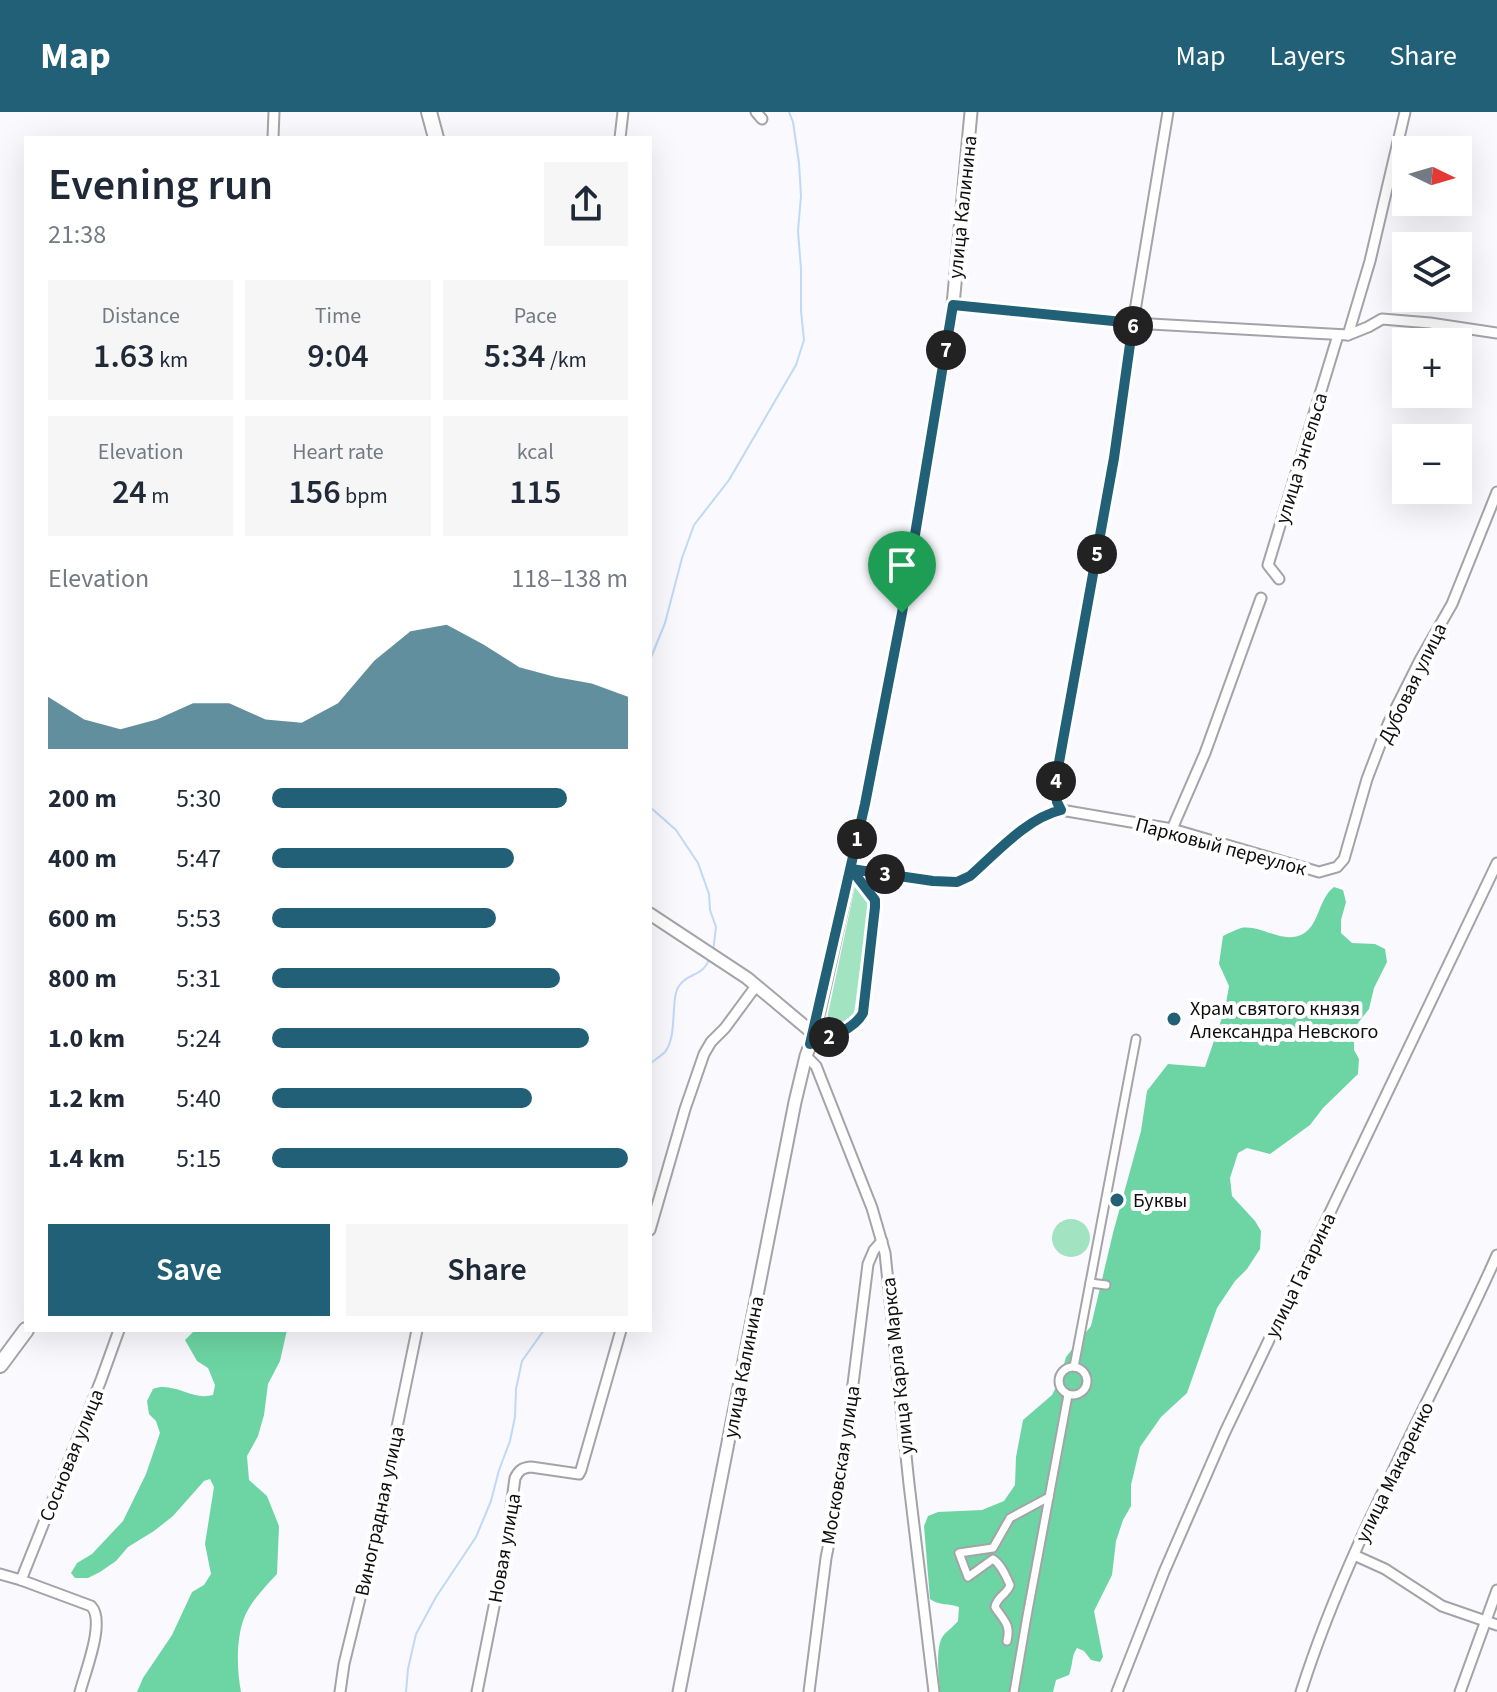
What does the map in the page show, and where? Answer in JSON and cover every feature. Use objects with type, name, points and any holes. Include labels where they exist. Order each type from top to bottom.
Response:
[{"type":"main road","points":[[429,112],[435,136]]},
{"type":"main road","points":[[0,1365],[25,1332]]},
{"type":"street","points":[[273,136],[274,112]]},
{"type":"street","points":[[620,136],[623,112]]},
{"type":"street","name":"улица Калинина","points":[[679,1692],[806,1056],[851,869],[902,613],[953,305],[971,112]]},
{"type":"street","points":[[851,869],[957,882],[970,876],[1035,820],[1061,810],[1057,802],[1056,779],[1114,458],[1168,112]]},
{"type":"street","name":"улица Энгельса","points":[[1279,579],[1268,565],[1370,261],[1405,112]]},
{"type":"street","points":[[953,305],[1133,323],[1343,335],[1382,319],[1497,333]]},
{"type":"street","name":"Дубовая улица","points":[[1329,870],[1344,859],[1367,779],[1388,724],[1452,604],[1497,492]]},
{"type":"street","points":[[1172,829],[1205,753],[1261,598]]},
{"type":"street","name":"Парковый переулок","points":[[1061,810],[1172,829],[1319,872],[1329,870]]},
{"type":"street","name":"улица Гагарина","points":[[1117,1692],[1164,1572],[1225,1432],[1497,863]]},
{"type":"street","points":[[652,915],[756,986],[812,1039],[828,1038],[859,1020],[863,1013],[875,900],[851,869]]},
{"type":"street","points":[[652,1223],[704,1054],[756,986]]},
{"type":"street","points":[[1074,1367],[1106,1175],[1136,1039]]},
{"type":"street","name":"улица Карла Маркса","points":[[806,1056],[816,1066],[872,1208],[885,1253],[934,1692]]},
{"type":"street","name":"Московская улица","points":[[809,1692],[826,1558],[840,1488],[868,1264],[882,1241]]},
{"type":"street","name":"улица Макаренко","points":[[1301,1692],[1312,1656],[1354,1555],[1497,1255]]},
{"type":"street","points":[[1090,1283],[1106,1285]]},
{"type":"street","name":"Сосновая улица","points":[[21,1580],[118,1332]]},
{"type":"street","name":"Виноградная улица","points":[[340,1692],[361,1593],[384,1508],[390,1461],[417,1332]]},
{"type":"street","name":"Новая улица","points":[[477,1692],[505,1551],[515,1478],[523,1468],[531,1467],[579,1474],[620,1332]]},
{"type":"street","points":[[1067,1369],[1080,1369],[1085,1374],[1086,1387],[1082,1393],[1068,1395],[1061,1388],[1060,1378],[1067,1369]]},
{"type":"street","points":[[1014,1692],[1068,1395]]},
{"type":"street","points":[[1007,1641],[1008,1626],[995,1607],[998,1598],[1009,1590],[1006,1575],[993,1559],[968,1577],[959,1553],[993,1548],[1010,1518],[1049,1497]]},
{"type":"street","points":[[1354,1555],[1385,1569],[1442,1606],[1497,1625]]},
{"type":"street","points":[[0,1574],[91,1606],[95,1611],[95,1637],[80,1692]]},
{"type":"street","points":[[1460,1692],[1497,1590]]},
{"type":"green space","points":[[855,886],[859,886],[869,900],[854,1014],[827,1035],[824,1033]]},
{"type":"green space","points":[[1334,887],[1343,890],[1346,902],[1341,933],[1352,943],[1375,944],[1385,949],[1387,962],[1374,988],[1369,1009],[1354,1034],[1354,1050],[1359,1059],[1358,1074],[1310,1125],[1270,1154],[1247,1148],[1238,1153],[1230,1178],[1232,1196],[1261,1231],[1260,1249],[1217,1308],[1187,1393],[1161,1417],[1140,1447],[1131,1485],[1131,1506],[1116,1541],[1112,1575],[1094,1611],[1103,1657],[1100,1662],[1091,1660],[1077,1648],[1069,1675],[1056,1680],[1053,1692],[940,1692],[939,1648],[943,1636],[958,1621],[959,1607],[930,1599],[924,1526],[928,1516],[938,1512],[982,1510],[1004,1501],[1015,1485],[1016,1457],[1023,1420],[1052,1395],[1066,1357],[1091,1326],[1141,1131],[1147,1091],[1168,1064],[1205,1067],[1225,1009],[1229,986],[1219,964],[1223,936],[1241,928],[1287,937],[1303,934],[1313,924]]},
{"type":"green space","points":[[1071,1219],[1085,1224],[1090,1238],[1085,1252],[1071,1257],[1057,1252],[1052,1238],[1057,1224]]},
{"type":"green space","points":[[193,1332],[287,1332],[280,1361],[268,1384],[258,1436],[247,1456],[249,1480],[267,1496],[279,1526],[277,1574],[253,1602],[243,1621],[239,1638],[241,1692],[137,1692],[172,1635],[192,1592],[204,1585],[211,1574],[205,1544],[214,1487],[210,1479],[204,1481],[173,1516],[128,1547],[116,1561],[100,1572],[88,1578],[75,1578],[71,1573],[77,1563],[92,1554],[123,1521],[146,1474],[160,1433],[156,1421],[149,1414],[147,1401],[153,1389],[168,1387],[198,1395],[213,1395],[215,1385],[208,1368],[197,1361],[185,1340]]},
{"type":"waterway","points":[[652,655],[665,623],[694,525],[729,480],[796,365],[804,340],[798,231],[801,196],[799,163],[789,112]]},
{"type":"waterway","points":[[652,809],[676,830],[698,863],[716,927],[713,952]]},
{"type":"waterway","points":[[652,1062],[669,1045],[679,986],[703,969],[710,958]]},
{"type":"waterway","points":[[406,1692],[416,1634],[436,1597],[476,1537],[491,1501],[510,1441],[522,1361],[543,1332]]},
{"type":"place","name":"Храм святого князя Александра Невского","points":[[1174,1019]]},
{"type":"place","name":"Буквы","points":[[1117,1200]]},
{"type":"route","points":[[953,305],[1133,323],[1114,458],[1056,779],[1057,802],[1061,810],[1035,820],[970,876],[957,882],[851,869],[875,900],[863,1013],[859,1020],[828,1038],[810,1044],[865,804],[902,613],[953,305]]}]
